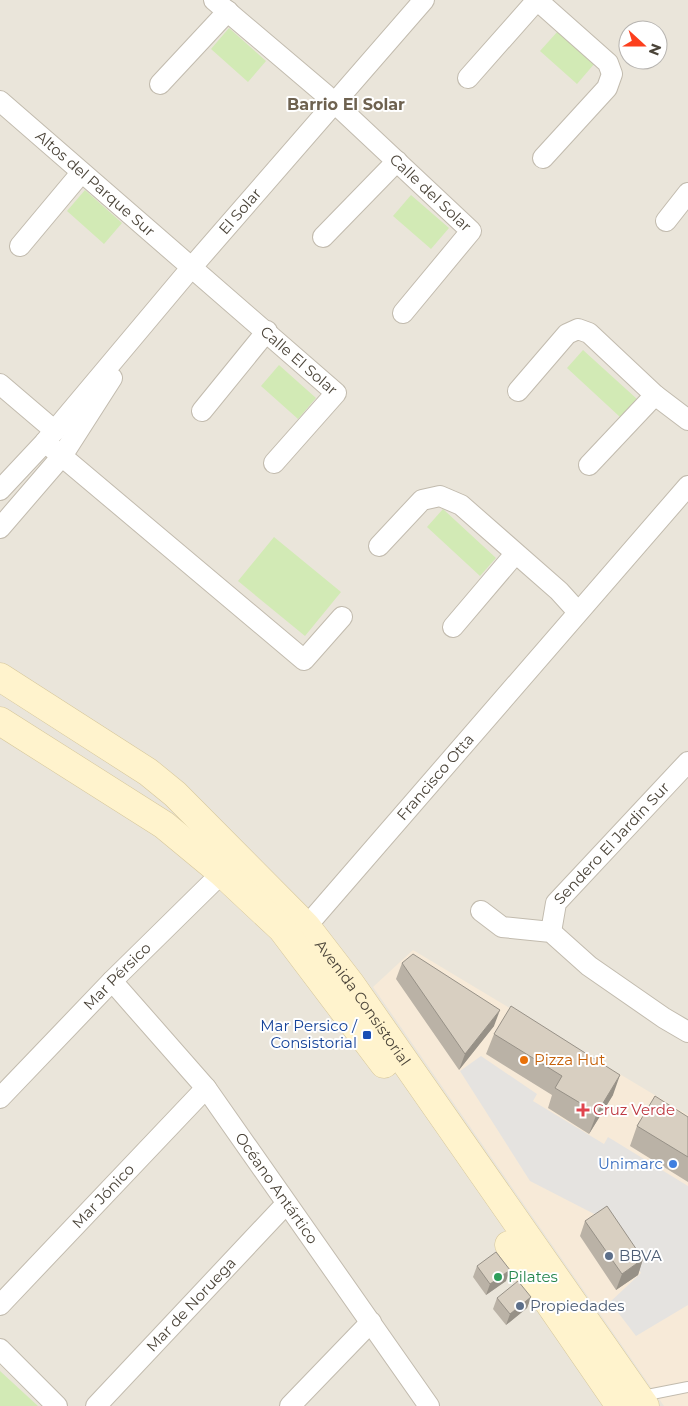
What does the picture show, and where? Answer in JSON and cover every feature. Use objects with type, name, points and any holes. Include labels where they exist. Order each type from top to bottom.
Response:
[{"type":"main road","name":"Avenida Consistorial","points":[[0,677],[148,772],[175,794],[230,865],[350,983],[634,1403]]},
{"type":"main road","name":"Avenida Consistorial","points":[[0,721],[230,865]]},
{"type":"street","name":"El Solar","points":[[0,490],[50,437],[146,320],[333,102],[424,0]]},
{"type":"street","points":[[468,78],[537,0],[608,63],[612,74],[608,88],[543,158]]},
{"type":"street","points":[[160,84],[221,6],[333,102]]},
{"type":"street","name":"Altos del Parque Sur","points":[[0,101],[191,268]]},
{"type":"street","name":"Calle del Solar","points":[[333,102],[471,231],[403,313]]},
{"type":"street","points":[[323,238],[397,161]]},
{"type":"street","points":[[20,246],[81,173]]},
{"type":"street","points":[[666,222],[688,193]]},
{"type":"street","name":"Calle El Solar","points":[[191,268],[267,331],[336,393],[274,463]]},
{"type":"street","name":"El Solar","points":[[0,528],[62,456],[146,320]]},
{"type":"street","points":[[518,391],[567,334],[578,329],[589,333],[656,395],[688,420]]},
{"type":"street","points":[[202,411],[267,331]]},
{"type":"street","points":[[0,384],[50,437],[62,456],[304,660],[342,617]]},
{"type":"street","points":[[590,466],[656,395]]},
{"type":"street","name":"Francisco Otta","points":[[299,934],[688,486]]},
{"type":"street","points":[[379,546],[422,500],[440,496],[461,505],[559,591],[578,612]]},
{"type":"street","points":[[454,627],[515,554]]},
{"type":"street","name":"Sendero El Jardin Sur","points":[[551,932],[556,903],[688,762]]},
{"type":"street","name":"Mar Pérsico","points":[[0,1098],[112,981],[230,865]]},
{"type":"street","points":[[481,911],[502,927],[551,932],[589,966],[664,1018],[688,1032]]},
{"type":"street","name":"Océano Antártico","points":[[112,981],[206,1088],[429,1406]]},
{"type":"street","name":"Mar Jónico","points":[[0,1305],[206,1088]]},
{"type":"street","name":"Mar de Noruega","points":[[96,1406],[286,1204]]},
{"type":"street","points":[[290,1406],[371,1322]]},
{"type":"street","points":[[0,1349],[57,1406]]},
{"type":"lane","points":[[634,1403],[688,1387]]},
{"type":"shaded area","points":[[0,0],[688,0],[688,1406],[0,1406]]},
{"type":"shaded area","points":[[413,950],[688,1115],[688,1406],[664,1406],[373,987]]},
{"type":"shaded area","points":[[481,1056],[537,1094],[533,1101],[604,1144],[608,1137],[688,1186],[688,1305],[636,1336],[610,1302],[641,1273],[600,1217],[530,1181],[460,1071]]},
{"type":"green space","points":[[229,28],[266,61],[248,82],[211,49]]},
{"type":"green space","points":[[558,31],[595,63],[577,84],[540,51]]},
{"type":"green space","points":[[85,190],[122,223],[104,244],[67,211]]},
{"type":"green space","points":[[411,195],[449,228],[431,249],[393,216]]},
{"type":"green space","points":[[583,350],[637,399],[620,417],[567,368]]},
{"type":"green space","points":[[279,365],[316,398],[298,419],[261,386]]},
{"type":"green space","points":[[443,509],[496,558],[480,576],[427,527]]},
{"type":"green space","points":[[274,537],[341,592],[305,636],[238,581]]},
{"type":"green space","points":[[0,1371],[38,1406],[0,1406]]},
{"type":"building","points":[[413,954],[500,1010],[465,1054],[402,963]]},
{"type":"building","points":[[511,1006],[620,1075],[597,1113],[555,1088],[562,1076],[494,1034]]},
{"type":"building","points":[[655,1096],[688,1117],[688,1157],[637,1126]]},
{"type":"building","points":[[607,1206],[643,1259],[622,1274],[585,1221]]},
{"type":"building","points":[[496,1252],[510,1270],[490,1284],[477,1266]]},
{"type":"building","points":[[518,1281],[531,1297],[510,1314],[497,1298]]},
{"type":"place","name":"Mar Persico / Consistorial","points":[[367,1035]]},
{"type":"place","name":"Pizza Hut","points":[[524,1060]]},
{"type":"place","name":"Cruz Verde","points":[[583,1110]]},
{"type":"place","name":"Unimarc","points":[[673,1164]]},
{"type":"place","name":"BBVA","points":[[609,1256]]},
{"type":"place","name":"Pilates","points":[[498,1277]]},
{"type":"place","name":"Propiedades","points":[[520,1306]]},
{"type":"district","name":"Barrio El Solar","points":[[346,104]]}]
